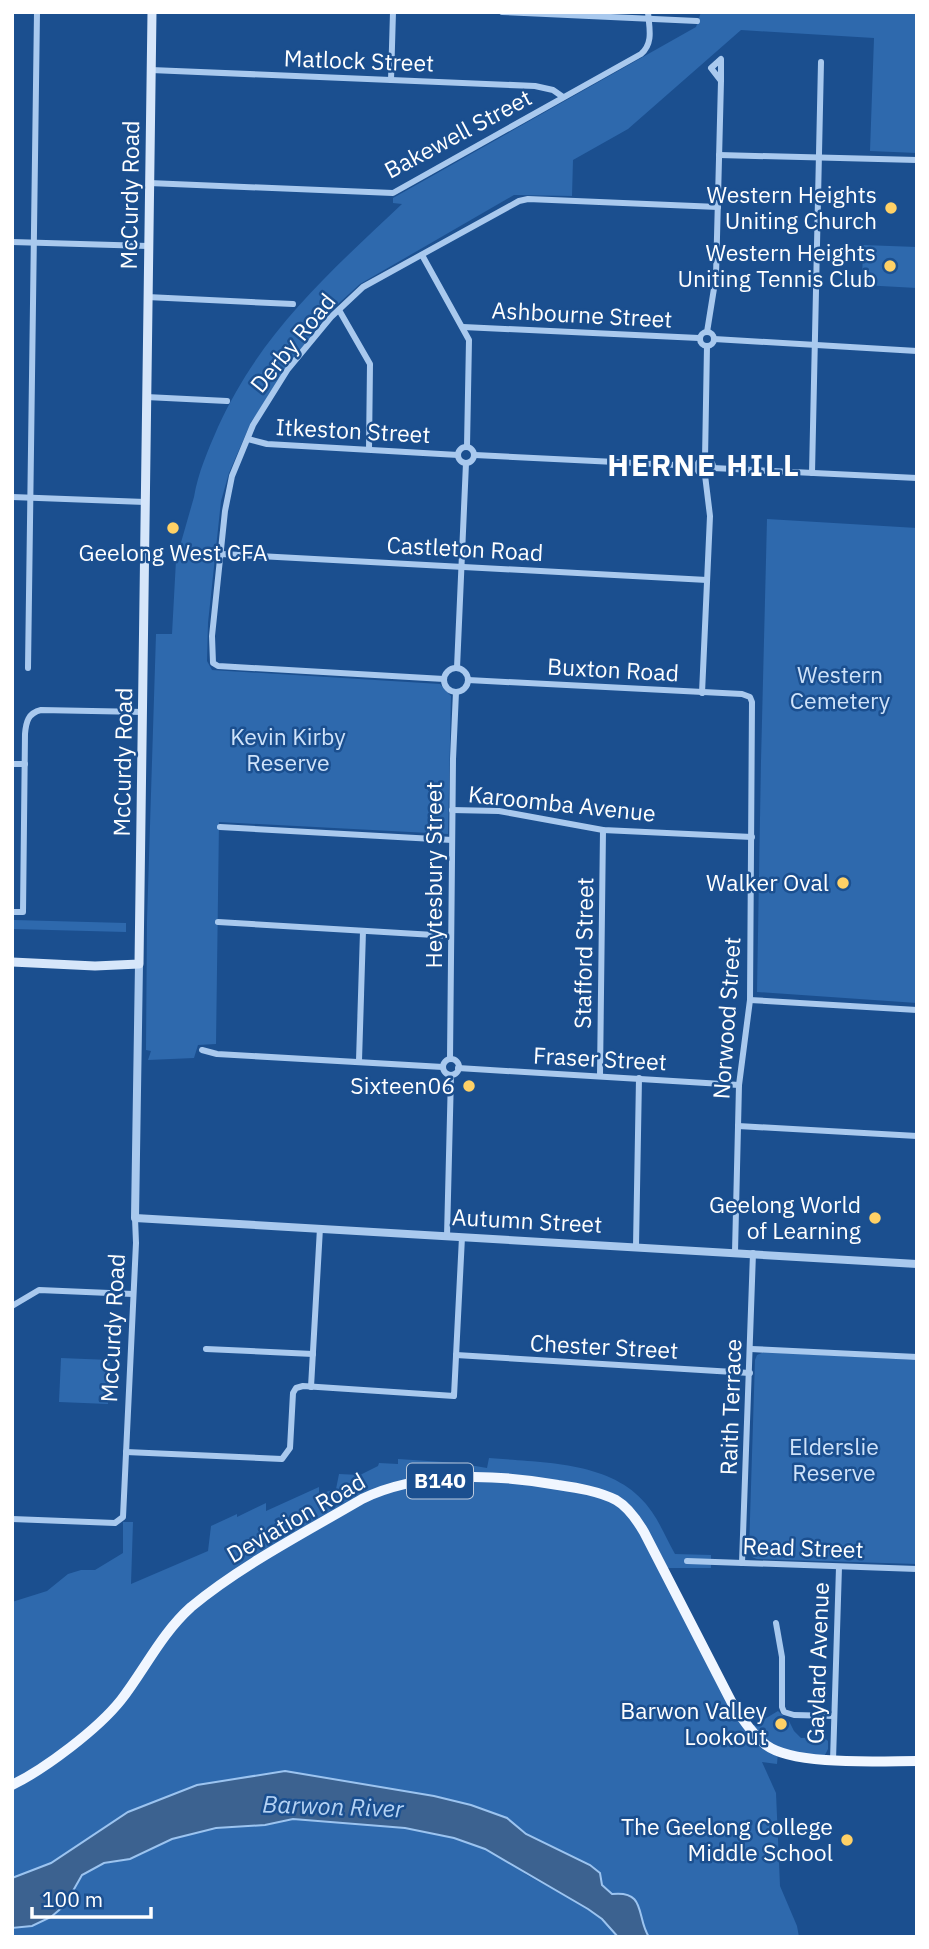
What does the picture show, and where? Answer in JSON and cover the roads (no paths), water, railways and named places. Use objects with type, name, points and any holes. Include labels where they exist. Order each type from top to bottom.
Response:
[{"type":"main road","name":"McCurdy Road","points":[[139,964],[152,12]]},
{"type":"main road","points":[[12,962],[103,966],[139,964]]},
{"type":"main road","name":"Deviation Road","points":[[12,1784],[99,1724],[121,1700],[162,1639],[191,1608],[230,1579],[362,1499],[384,1489],[476,1477],[533,1480],[585,1489],[619,1501],[633,1515],[644,1532],[732,1703],[749,1728],[768,1747],[782,1753],[833,1760]]},
{"type":"main road","name":"B140","points":[[833,1760],[917,1761]]},
{"type":"street","points":[[28,668],[37,12]]},
{"type":"street","points":[[391,80],[393,12]]},
{"type":"street","points":[[502,12],[648,15],[697,21]]},
{"type":"street","name":"Bakewell Street","points":[[149,183],[393,193],[645,51],[650,39],[648,15]]},
{"type":"street","points":[[812,473],[821,62]]},
{"type":"street","name":"Matlock Street","points":[[150,70],[535,86],[553,90],[563,97]]},
{"type":"street","points":[[707,332],[716,276],[721,81]]},
{"type":"street","points":[[719,155],[917,160]]},
{"type":"street","name":"Derby Road","points":[[444,679],[218,666],[213,663],[212,636],[225,511],[232,476],[262,408],[288,369],[339,310],[363,287],[524,199],[718,207]]},
{"type":"street","points":[[12,242],[148,246]]},
{"type":"street","points":[[422,255],[469,340],[467,446]]},
{"type":"street","points":[[147,297],[293,304]]},
{"type":"street","points":[[339,310],[370,364],[369,449]]},
{"type":"street","name":"Ashbourne Street","points":[[463,327],[699,338]]},
{"type":"street","points":[[707,332],[699,338],[703,345],[707,346]]},
{"type":"street","points":[[707,332],[711,333],[714,339]]},
{"type":"street","points":[[714,339],[917,351]]},
{"type":"street","points":[[707,346],[713,343],[714,339]]},
{"type":"street","points":[[705,459],[707,346]]},
{"type":"street","points":[[146,397],[228,401]]},
{"type":"street","name":"Itkeston Street","points":[[248,439],[267,444],[458,455]]},
{"type":"street","points":[[467,446],[460,450],[460,460],[471,462],[475,455]]},
{"type":"street","points":[[467,446],[472,448],[475,455]]},
{"type":"street","points":[[475,455],[697,466]]},
{"type":"street","points":[[697,466],[705,459]]},
{"type":"street","points":[[705,459],[710,461],[713,468]]},
{"type":"street","points":[[457,668],[466,463]]},
{"type":"street","points":[[697,466],[700,473],[705,475]]},
{"type":"street","points":[[713,468],[917,478]]},
{"type":"street","points":[[705,475],[713,468]]},
{"type":"street","points":[[702,693],[710,516],[705,475]]},
{"type":"street","points":[[12,497],[145,502]]},
{"type":"street","name":"Castleton Road","points":[[221,554],[707,580]]},
{"type":"street","points":[[457,668],[463,670],[468,680],[466,687],[456,692],[446,686],[444,679],[446,673],[457,668]]},
{"type":"street","name":"Buxton Road","points":[[468,680],[742,694],[750,697],[752,702]]},
{"type":"street","name":"Heytesbury Street","points":[[450,1059],[456,692]]},
{"type":"street","name":"Norwood Street","points":[[735,1252],[739,1085],[750,1000],[752,702]]},
{"type":"street","points":[[12,912],[23,912],[28,718],[41,710],[143,712]]},
{"type":"street","points":[[12,764],[25,764]]},
{"type":"street","name":"Karoomba Avenue","points":[[452,810],[499,811],[603,830],[751,837]]},
{"type":"street","points":[[220,827],[452,840]]},
{"type":"street","name":"Stafford Street","points":[[600,1075],[603,830]]},
{"type":"street","points":[[218,922],[451,936]]},
{"type":"street","points":[[359,1061],[363,931]]},
{"type":"street","name":"McCurdy Road","points":[[12,1519],[116,1523],[122,1519],[124,1511],[133,1294],[139,964]]},
{"type":"street","points":[[750,1000],[917,1010]]},
{"type":"street","points":[[202,1051],[443,1066]]},
{"type":"street","points":[[443,1066],[444,1062],[450,1059],[455,1061],[458,1068],[451,1075],[447,1236]]},
{"type":"street","points":[[443,1066],[446,1073],[451,1075]]},
{"type":"street","name":"Fraser Street","points":[[458,1068],[739,1085]]},
{"type":"street","points":[[636,1247],[639,1078]]},
{"type":"street","points":[[738,1126],[917,1136]]},
{"type":"street","name":"Autumn Street","points":[[135,1218],[917,1264]]},
{"type":"street","points":[[311,1387],[320,1228]]},
{"type":"street","points":[[126,1452],[279,1460],[290,1448],[293,1393],[296,1388],[454,1396],[461,1237]]},
{"type":"street","name":"Raith Terrace","points":[[742,1563],[753,1253]]},
{"type":"street","points":[[12,1306],[39,1290],[133,1294]]},
{"type":"street","points":[[206,1349],[313,1354]]},
{"type":"street","points":[[751,1349],[917,1357]]},
{"type":"street","name":"Chester Street","points":[[456,1355],[750,1373]]},
{"type":"street","name":"Read Street","points":[[687,1561],[917,1569]]},
{"type":"street","name":"Gaylard Avenue","points":[[833,1760],[839,1567]]},
{"type":"street","points":[[776,1623],[782,1657],[784,1712],[794,1715],[834,1716]]},
{"type":"water","name":"Barwon River","points":[[285,1771],[434,1796],[507,1818],[526,1834],[590,1865],[600,1873],[602,1885],[612,1894],[631,1896],[639,1907],[649,1937],[618,1937],[602,1919],[588,1909],[485,1849],[454,1838],[405,1828],[293,1819],[265,1825],[216,1828],[172,1839],[130,1859],[104,1863],[82,1875],[65,1905],[51,1917],[32,1926],[12,1928],[12,1878],[51,1863],[128,1812],[197,1785]]},
{"type":"place","name":"Western Heights Uniting Church","points":[[891,208]]},
{"type":"place","name":"Western Heights Uniting Tennis Club","points":[[890,266]]},
{"type":"place","name":"Geelong West CFA","points":[[173,528]]},
{"type":"place","name":"Walker Oval","points":[[843,883]]},
{"type":"place","name":"Sixteen06","points":[[469,1086]]},
{"type":"place","name":"Geelong World of Learning","points":[[875,1218]]},
{"type":"place","name":"Barwon Valley Lookout","points":[[781,1724]]},
{"type":"place","name":"The Geelong College Middle School","points":[[847,1840]]},
{"type":"district","name":"HERNE HILL","points":[[704,466]]},
{"type":"park label","name":"Western Cemetery","points":[[840,688]]},
{"type":"park label","name":"Kevin Kirby Reserve","points":[[288,750]]},
{"type":"park label","name":"Elderslie Reserve","points":[[834,1460]]}]
